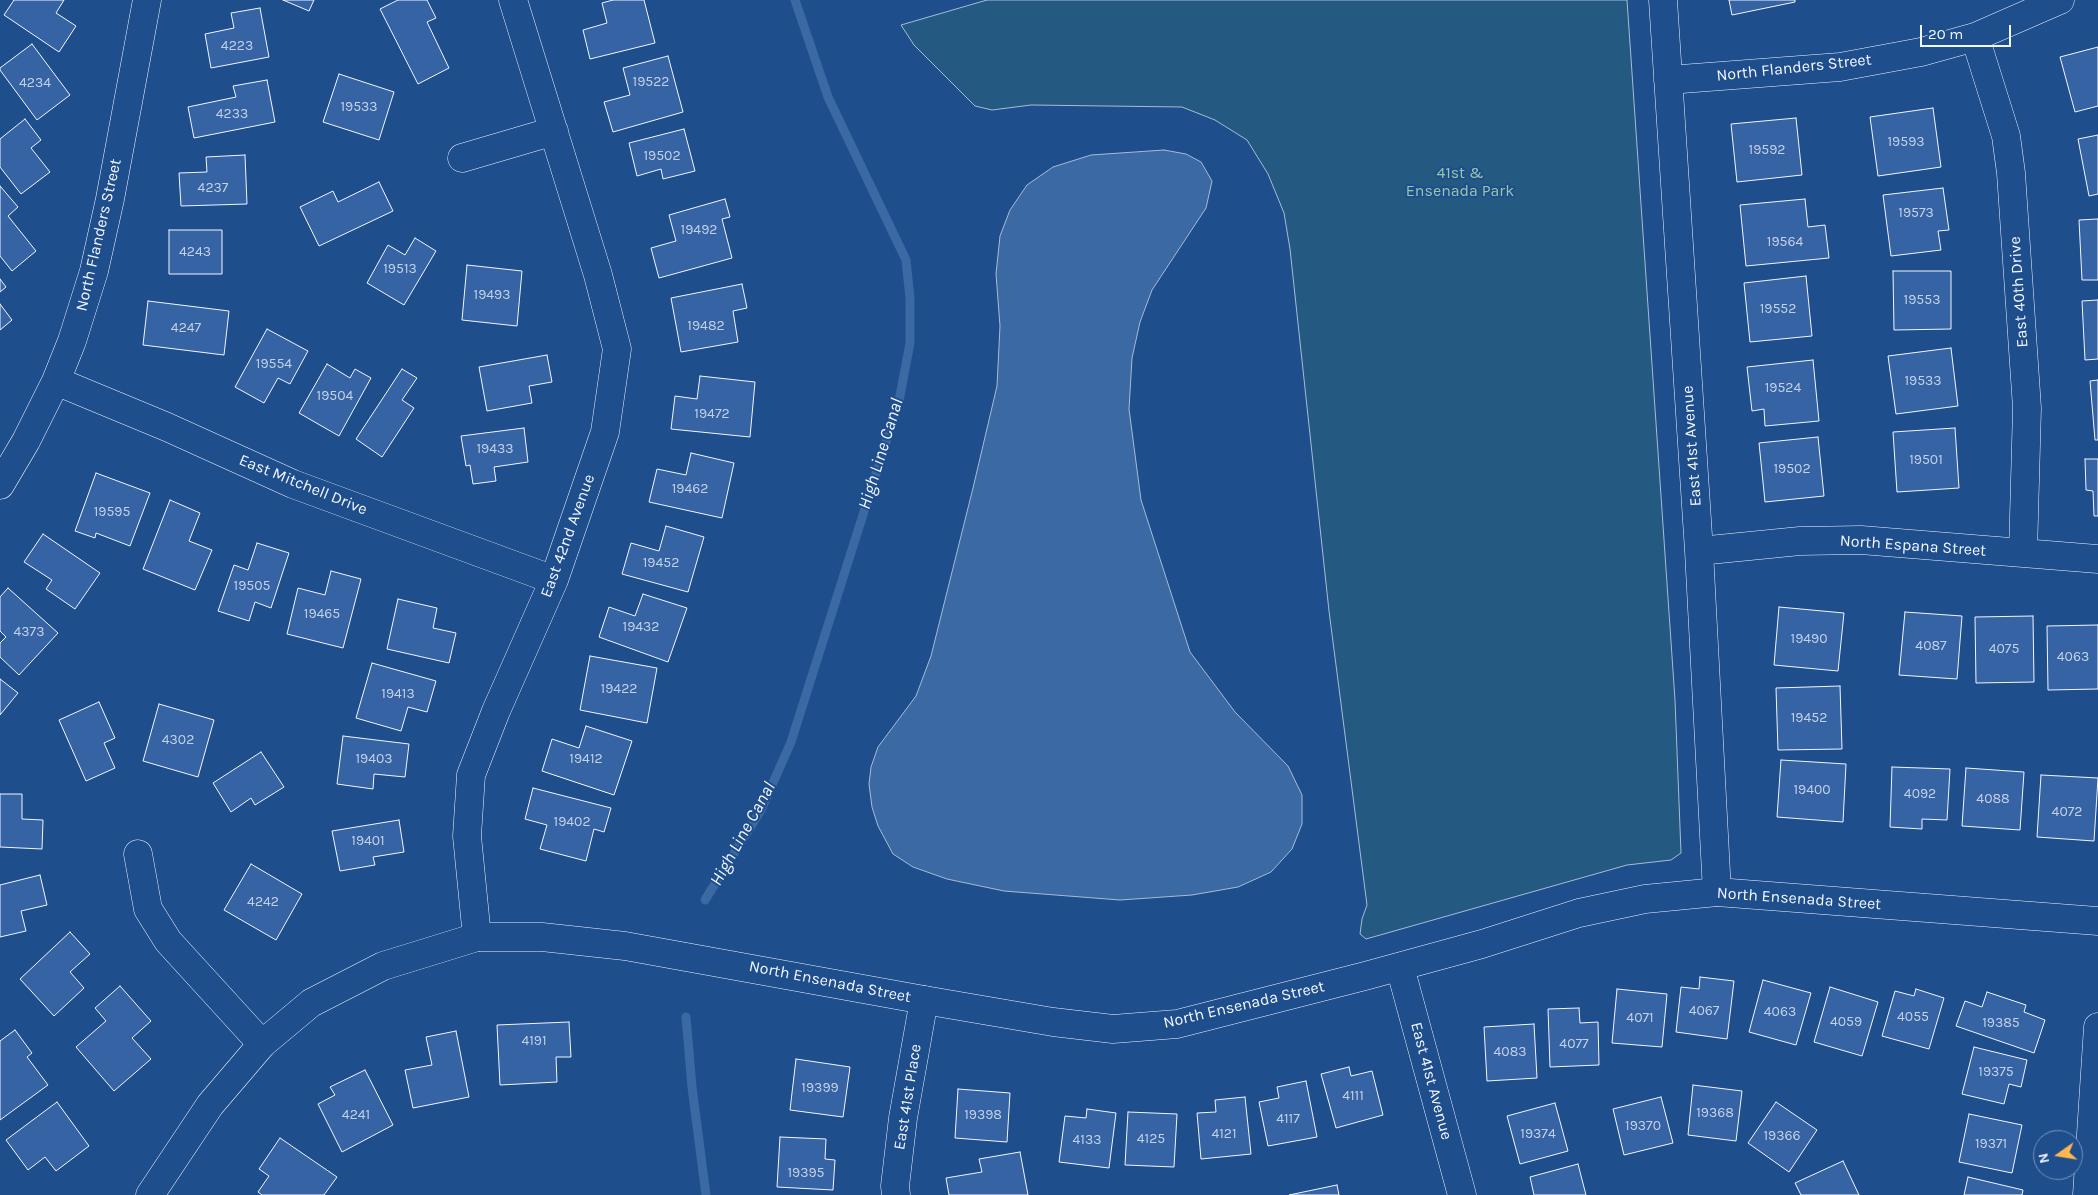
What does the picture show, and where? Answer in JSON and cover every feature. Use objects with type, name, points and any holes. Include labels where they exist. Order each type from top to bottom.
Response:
[{"type":"street","name":"North Flanders Street","points":[[0,485],[26,441],[56,381],[72,341],[94,271],[110,199],[146,0]]},
{"type":"street","name":"East 42nd Avenue","points":[[477,937],[467,836],[471,776],[496,711],[554,580],[605,432],[617,349],[598,275],[513,0]]},
{"type":"street","name":"East 41st Avenue","points":[[1662,0],[1699,551],[1717,892]]},
{"type":"street","name":"North Flanders Street","points":[[1668,80],[1840,67],[1921,52],[1975,37],[2060,0]]},
{"type":"street","name":"East 40th Drive","points":[[1975,37],[2006,136],[2011,173],[2027,408],[2023,553]]},
{"type":"street","points":[[462,158],[554,131]]},
{"type":"street","name":"East Mitchell Drive","points":[[56,381],[167,427],[293,484],[554,580]]},
{"type":"street","name":"North Espana Street","points":[[1699,551],[1800,541],[1861,540],[2098,559]]},
{"type":"street","points":[[138,854],[148,909],[168,941],[262,1044]]},
{"type":"street","name":"North Ensenada Street","points":[[150,1195],[210,1105],[262,1044],[312,1003],[383,966],[477,937],[542,937],[641,949],[1053,1022],[1113,1029],[1176,1024],[1400,967],[1482,944],[1579,913],[1645,899],[1717,892],[2098,921]]},
{"type":"street","name":"East 41st Avenue","points":[[1400,967],[1462,1195]]},
{"type":"street","name":"East 41st Place","points":[[896,1195],[895,1186],[903,1118],[924,1000]]},
{"type":"street","points":[[2088,1195],[2098,1027]]},
{"type":"green space","name":"41st & Ensenada Park","points":[[987,0],[1627,0],[1675,700],[1681,853],[1671,860],[1627,865],[1366,939],[1360,934],[1362,919],[1367,905],[1329,611],[1290,249],[1284,213],[1268,174],[1247,140],[1215,120],[1182,107],[1031,105],[992,110],[975,106],[914,45],[901,25]]},
{"type":"shaded area","points":[[1164,150],[1186,154],[1201,162],[1212,181],[1206,208],[1152,290],[1140,322],[1132,358],[1129,409],[1141,500],[1190,652],[1235,712],[1288,766],[1302,795],[1302,824],[1292,849],[1271,872],[1238,887],[1192,895],[1120,900],[1004,891],[947,879],[913,867],[893,854],[878,826],[872,807],[869,784],[871,767],[878,747],[916,696],[931,656],[973,488],[997,386],[1000,326],[996,274],[1000,236],[1010,210],[1027,185],[1053,167],[1091,155]]},
{"type":"building","points":[[14,0],[64,0],[56,13],[76,26],[59,52],[4,15]]},
{"type":"building","points":[[283,0],[314,0],[309,11]]},
{"type":"building","points":[[398,0],[427,0],[436,18],[427,22],[449,68],[418,84],[380,9]]},
{"type":"building","points":[[613,0],[644,0],[655,43],[590,59],[583,30],[607,23],[602,3]]},
{"type":"building","points":[[1729,0],[1795,0],[1795,2],[1732,15]]},
{"type":"building","points":[[260,8],[269,57],[211,68],[205,34],[234,28],[231,13]]},
{"type":"building","points":[[32,44],[70,95],[37,120],[0,70],[0,68]]},
{"type":"building","points":[[2098,47],[2098,106],[2075,112],[2060,57]]},
{"type":"building","points":[[668,56],[683,112],[613,132],[604,102],[630,95],[623,68]]},
{"type":"building","points":[[339,74],[394,92],[379,140],[323,122]]},
{"type":"building","points":[[267,80],[275,122],[194,138],[188,107],[236,97],[233,86]]},
{"type":"building","points":[[1933,108],[1941,167],[1878,176],[1870,117]]},
{"type":"building","points":[[1796,118],[1802,175],[1737,182],[1731,124]]},
{"type":"building","points":[[25,119],[41,140],[31,148],[50,172],[21,194],[0,167],[0,139]]},
{"type":"building","points":[[684,129],[695,171],[663,179],[661,169],[637,176],[629,143]]},
{"type":"building","points":[[2098,135],[2098,194],[2089,196],[2078,139]]},
{"type":"building","points":[[245,155],[247,204],[181,206],[179,173],[207,172],[206,157]]},
{"type":"building","points":[[379,182],[393,211],[319,246],[300,207],[333,191],[338,202]]},
{"type":"building","points":[[0,186],[18,207],[8,216],[36,251],[12,271],[0,256]]},
{"type":"building","points":[[1943,188],[1949,230],[1938,231],[1941,250],[1891,256],[1883,195]]},
{"type":"building","points":[[725,199],[730,217],[722,219],[732,258],[659,278],[651,248],[676,241],[669,215]]},
{"type":"building","points":[[1805,199],[1808,227],[1825,225],[1829,258],[1746,266],[1740,205]]},
{"type":"building","points":[[2098,219],[2098,280],[2082,280],[2079,220]]},
{"type":"building","points":[[169,230],[222,230],[222,274],[169,274]]},
{"type":"building","points":[[415,238],[436,251],[404,305],[367,283],[388,245],[405,255]]},
{"type":"building","points":[[467,265],[522,271],[517,326],[462,320]]},
{"type":"building","points":[[1893,271],[1951,271],[1951,329],[1894,330]]},
{"type":"building","points":[[1806,276],[1812,336],[1750,342],[1744,283]]},
{"type":"building","points":[[0,279],[6,287],[0,292]]},
{"type":"building","points":[[742,284],[747,308],[733,311],[738,342],[681,352],[671,298]]},
{"type":"building","points":[[2098,300],[2098,359],[2085,360],[2082,301]]},
{"type":"building","points":[[148,301],[229,311],[224,355],[143,345]]},
{"type":"building","points":[[0,304],[12,320],[0,330]]},
{"type":"building","points":[[267,329],[308,351],[290,384],[278,378],[264,403],[235,387]]},
{"type":"building","points":[[1951,348],[1958,406],[1896,414],[1888,356]]},
{"type":"building","points":[[547,355],[552,382],[529,386],[532,403],[487,411],[479,367]]},
{"type":"building","points":[[1813,360],[1819,421],[1765,426],[1764,409],[1752,411],[1747,367]]},
{"type":"building","points":[[327,364],[350,378],[355,369],[371,378],[339,436],[299,413]]},
{"type":"building","points":[[402,369],[417,378],[402,400],[414,408],[382,457],[356,439]]},
{"type":"building","points":[[700,376],[755,382],[750,437],[671,429],[675,396],[697,399]]},
{"type":"building","points":[[2098,380],[2098,440],[2095,440],[2090,381]]},
{"type":"building","points":[[524,428],[528,462],[494,467],[496,481],[473,484],[470,465],[466,466],[461,436]]},
{"type":"building","points":[[1955,428],[1959,488],[1897,492],[1893,432]]},
{"type":"building","points":[[1818,437],[1824,496],[1765,502],[1759,443]]},
{"type":"building","points":[[691,453],[734,463],[722,518],[649,502],[657,469],[686,475]]},
{"type":"building","points":[[2085,459],[2098,459],[2098,516],[2094,516],[2093,491],[2086,490]]},
{"type":"building","points":[[96,473],[150,493],[130,546],[96,533],[95,538],[75,531]]},
{"type":"building","points":[[170,500],[200,513],[189,541],[212,550],[195,590],[143,569]]},
{"type":"building","points":[[666,526],[704,537],[688,592],[622,574],[631,543],[659,551]]},
{"type":"building","points":[[43,534],[100,573],[75,609],[46,589],[52,580],[24,562]]},
{"type":"building","points":[[257,543],[289,553],[271,608],[255,602],[249,621],[218,611],[234,565],[248,570]]},
{"type":"building","points":[[331,571],[361,579],[343,648],[287,634],[298,588],[325,595]]},
{"type":"building","points":[[8,588],[58,633],[19,675],[0,657],[0,643],[6,637],[0,631],[0,597]]},
{"type":"building","points":[[643,594],[687,608],[668,662],[599,637],[609,607],[635,616]]},
{"type":"building","points":[[398,599],[437,608],[433,628],[456,633],[449,663],[387,649]]},
{"type":"building","points":[[1779,607],[1844,613],[1838,671],[1774,665]]},
{"type":"building","points":[[1905,612],[1962,616],[1957,679],[1899,675]]},
{"type":"building","points":[[2033,616],[2034,682],[1976,683],[1975,617]]},
{"type":"building","points":[[2098,625],[2098,689],[2048,690],[2047,626]]},
{"type":"building","points":[[590,656],[657,668],[647,723],[580,710]]},
{"type":"building","points":[[372,663],[436,681],[427,712],[408,707],[401,731],[356,718]]},
{"type":"building","points":[[0,679],[18,693],[0,715]]},
{"type":"building","points":[[1840,686],[1842,749],[1778,750],[1776,688]]},
{"type":"building","points":[[99,702],[115,738],[104,743],[115,768],[86,781],[59,720]]},
{"type":"building","points":[[159,704],[214,720],[198,777],[143,761]]},
{"type":"building","points":[[586,726],[632,741],[614,795],[542,771],[552,739],[579,748]]},
{"type":"building","points":[[343,736],[409,744],[405,777],[374,774],[373,789],[337,784]]},
{"type":"building","points":[[261,752],[284,787],[255,805],[251,798],[231,812],[213,783]]},
{"type":"building","points":[[1781,760],[1846,764],[1843,822],[1777,817]]},
{"type":"building","points":[[1892,767],[1950,769],[1947,820],[1922,819],[1922,829],[1890,827]]},
{"type":"building","points":[[1966,768],[2024,772],[2020,830],[1962,826]]},
{"type":"building","points":[[2041,775],[2098,778],[2094,841],[2037,837]]},
{"type":"building","points":[[533,788],[611,808],[604,832],[594,829],[586,861],[540,849],[547,825],[525,819]]},
{"type":"building","points":[[0,794],[22,794],[22,819],[43,820],[42,849],[0,847]]},
{"type":"building","points":[[399,820],[404,852],[373,857],[375,865],[340,871],[332,831]]},
{"type":"building","points":[[251,864],[302,894],[276,940],[224,910]]},
{"type":"building","points":[[40,875],[47,905],[21,911],[26,931],[0,937],[0,885]]},
{"type":"building","points":[[70,932],[90,954],[70,972],[84,988],[54,1016],[20,979]]},
{"type":"building","points":[[1700,977],[1734,981],[1727,1039],[1676,1032],[1681,987],[1699,989]]},
{"type":"building","points":[[1763,980],[1811,993],[1796,1045],[1749,1032]]},
{"type":"building","points":[[120,986],[151,1021],[132,1038],[151,1059],[114,1091],[76,1047],[106,1021],[95,1008]]},
{"type":"building","points":[[1830,987],[1878,1002],[1862,1056],[1814,1042]]},
{"type":"building","points":[[1617,989],[1667,994],[1662,1047],[1612,1043]]},
{"type":"building","points":[[1916,989],[1944,998],[1929,1049],[1882,1036],[1895,991],[1914,996]]},
{"type":"building","points":[[1987,992],[2026,1005],[2024,1012],[2045,1020],[2034,1053],[1956,1026],[1965,1001],[1982,1007]]},
{"type":"building","points":[[1579,1008],[1580,1023],[1598,1022],[1599,1065],[1550,1067],[1548,1009]]},
{"type":"building","points":[[569,1022],[571,1057],[556,1057],[557,1082],[500,1085],[497,1025]]},
{"type":"building","points":[[1534,1024],[1537,1078],[1487,1081],[1484,1027]]},
{"type":"building","points":[[15,1030],[32,1053],[27,1057],[48,1085],[0,1120],[0,1041]]},
{"type":"building","points":[[456,1031],[469,1097],[413,1108],[405,1070],[432,1065],[426,1037]]},
{"type":"building","points":[[1974,1047],[2027,1060],[2021,1087],[2009,1084],[2004,1104],[1962,1094]]},
{"type":"building","points":[[796,1059],[850,1067],[843,1117],[790,1110]]},
{"type":"building","points":[[1349,1067],[1351,1076],[1372,1071],[1383,1115],[1336,1128],[1321,1074]]},
{"type":"building","points":[[365,1070],[393,1125],[342,1152],[318,1104],[335,1095],[330,1087]]},
{"type":"building","points":[[1306,1081],[1317,1137],[1268,1146],[1259,1102],[1279,1098],[1277,1087]]},
{"type":"building","points":[[1693,1085],[1742,1091],[1736,1141],[1688,1135]]},
{"type":"building","points":[[958,1089],[1010,1093],[1007,1142],[955,1138]]},
{"type":"building","points":[[1245,1097],[1251,1154],[1201,1159],[1197,1113],[1216,1112],[1215,1100]]},
{"type":"building","points":[[1661,1097],[1673,1143],[1624,1155],[1613,1109]]},
{"type":"building","points":[[57,1102],[89,1146],[56,1171],[45,1157],[28,1170],[6,1140]]},
{"type":"building","points":[[1776,1102],[1817,1130],[1789,1172],[1748,1143]]},
{"type":"building","points":[[1555,1103],[1568,1151],[1520,1164],[1507,1116]]},
{"type":"building","points":[[1087,1109],[1116,1113],[1109,1168],[1059,1162],[1065,1116],[1086,1118]]},
{"type":"building","points":[[1128,1112],[1177,1114],[1174,1167],[1125,1165]]},
{"type":"building","points":[[1969,1114],[2022,1125],[2012,1173],[1959,1162]]},
{"type":"building","points":[[780,1137],[826,1139],[825,1159],[835,1160],[833,1190],[777,1187]]},
{"type":"building","points":[[280,1138],[337,1177],[324,1195],[262,1195],[258,1192],[269,1176],[259,1169]]},
{"type":"building","points":[[1020,1152],[1028,1195],[949,1195],[946,1178],[982,1172],[979,1159]]},
{"type":"building","points":[[1843,1161],[1859,1195],[1801,1195],[1795,1183]]},
{"type":"building","points":[[1578,1164],[1586,1195],[1534,1195],[1530,1177]]},
{"type":"building","points":[[1968,1177],[2023,1190],[2022,1195],[1964,1195]]},
{"type":"building","points":[[1337,1185],[1339,1195],[1289,1195]]},
{"type":"waterway","name":"High Line Canal","points":[[705,900],[761,810],[791,742],[899,401],[910,343],[910,298],[906,260],[828,97],[795,0]]},
{"type":"waterway","name":"High Line Canal","points":[[686,1017],[692,1087],[706,1195]]}]
